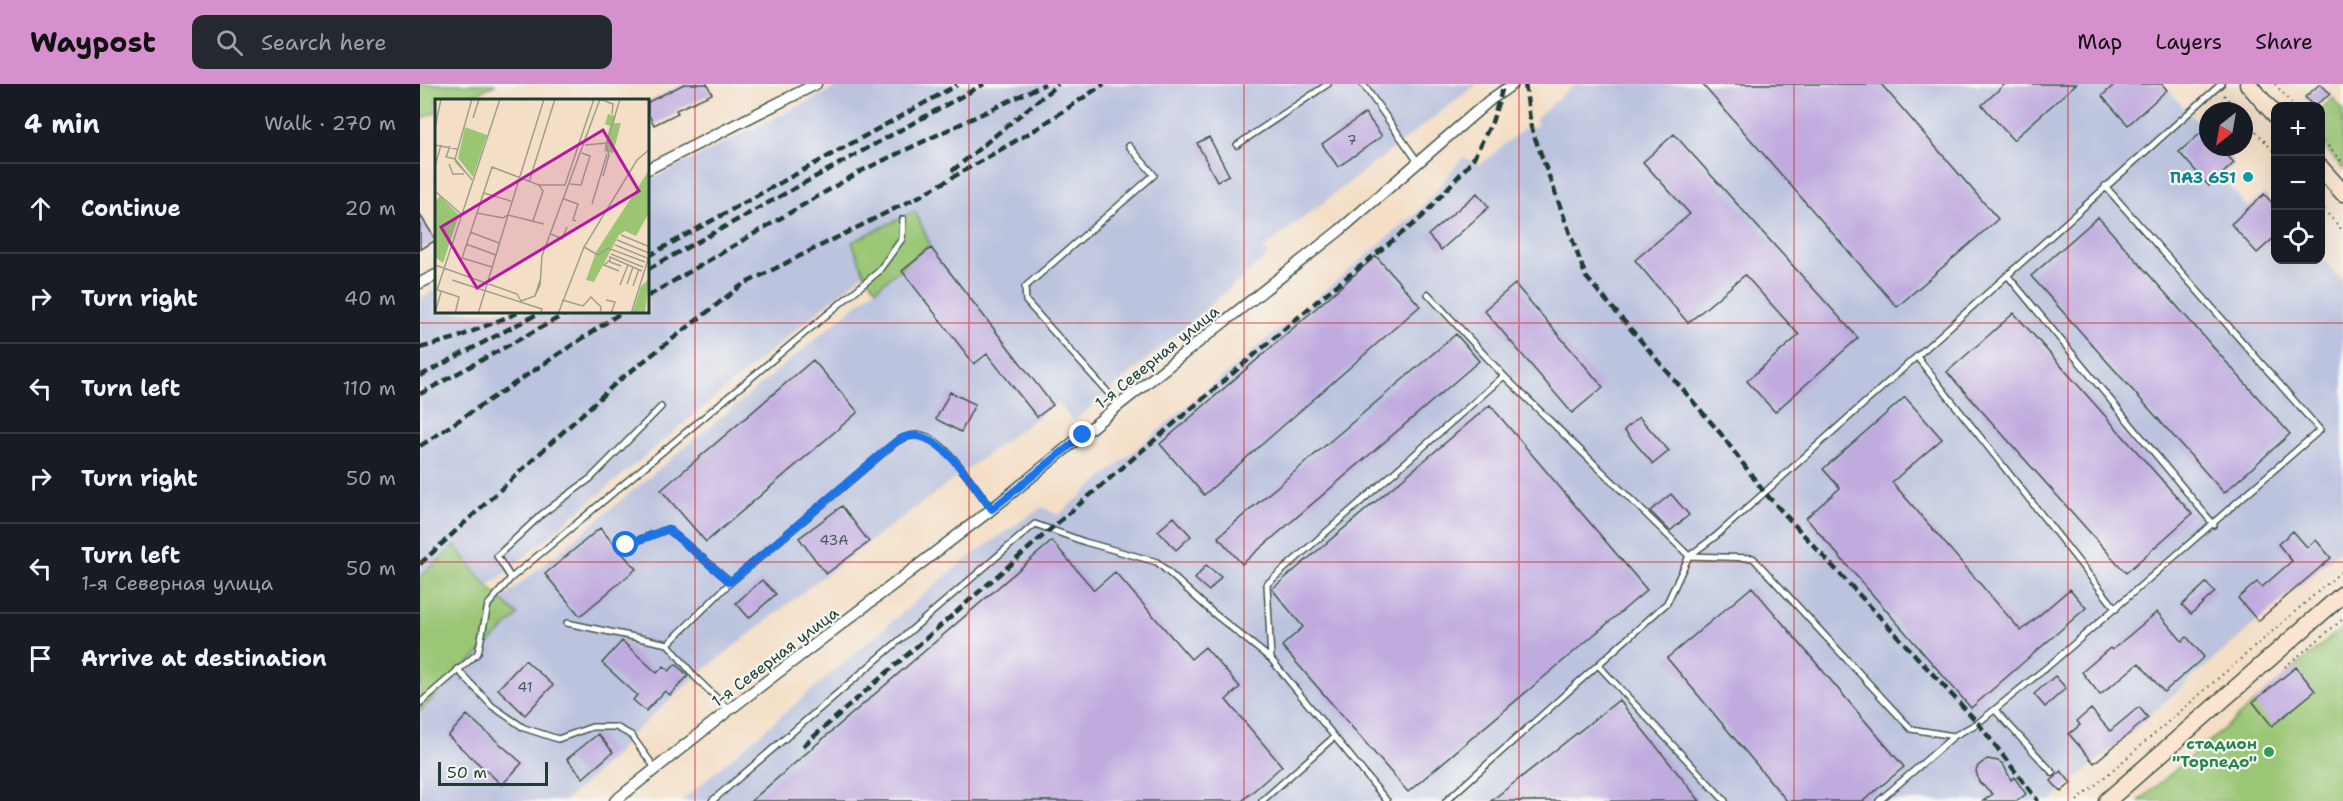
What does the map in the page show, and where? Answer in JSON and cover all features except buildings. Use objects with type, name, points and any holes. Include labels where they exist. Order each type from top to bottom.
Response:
[{"type":"street","points":[[650,168],[816,84]]},
{"type":"street","name":"1-я Северная улица","points":[[615,801],[992,509],[1119,405],[1340,231],[1490,100],[1513,84]]},
{"type":"street","points":[[2248,84],[2271,110]]},
{"type":"street","points":[[2325,173],[2343,193]]},
{"type":"street","points":[[420,283],[435,276]]},
{"type":"street","points":[[2106,801],[2343,594]]},
{"type":"lane","points":[[1237,145],[1328,84]]},
{"type":"lane","points":[[1363,84],[1419,164]]},
{"type":"lane","points":[[1446,801],[1667,603],[1689,556],[1716,536],[2219,86]]},
{"type":"lane","points":[[1119,405],[1026,301],[1025,287],[1154,175],[1129,146]]},
{"type":"lane","points":[[1879,801],[1954,736],[1978,723],[1995,710],[2116,609],[2320,430],[2105,186]]},
{"type":"lane","points":[[420,703],[478,653],[488,605],[511,578],[878,272],[902,239],[903,219]]},
{"type":"lane","points":[[2008,276],[2214,525]]},
{"type":"lane","points":[[1428,294],[1504,376],[1689,556],[1753,558],[1911,729],[1954,736]]},
{"type":"lane","points":[[1917,357],[2116,609]]},
{"type":"lane","points":[[1271,660],[1267,585],[1504,376]]},
{"type":"lane","points":[[511,578],[497,556],[542,514],[591,478],[661,407]]},
{"type":"lane","points":[[668,644],[730,582],[883,453],[908,436],[925,436],[947,450],[992,509]]},
{"type":"lane","points":[[712,801],[1035,524],[1086,542],[1157,562],[1271,660],[1387,801]]},
{"type":"lane","points":[[626,545],[668,529],[730,582]]},
{"type":"lane","points":[[567,622],[668,644],[695,677],[729,711]]},
{"type":"lane","points":[[1598,665],[1725,801]]},
{"type":"lane","points":[[457,669],[492,706],[524,728],[558,739],[592,727],[616,727],[631,735],[655,768]]},
{"type":"lane","points":[[1995,710],[2053,773]]},
{"type":"lane","points":[[1262,801],[1334,737]]},
{"type":"path","points":[[2275,84],[2291,102]]},
{"type":"path","points":[[2219,86],[2231,102]]},
{"type":"path","points":[[2253,128],[2271,148]]},
{"type":"path","points":[[2325,143],[2343,163]]},
{"type":"path","points":[[2324,210],[2343,231]]},
{"type":"path","points":[[2077,801],[2343,570]]},
{"type":"shaded area","points":[[843,84],[1477,84],[1263,249],[1268,256],[1073,422],[1058,402],[826,574],[695,677],[631,735],[617,754],[565,801],[420,801],[420,711],[518,615],[502,599],[930,244],[914,211],[852,242],[864,273],[488,587],[455,546],[420,577],[420,299],[435,291],[435,314],[650,314],[650,180]]},
{"type":"shaded area","points":[[1575,84],[1903,84],[1905,86],[1908,84],[2162,84],[2199,123],[2199,156],[2228,156],[2234,163],[2221,176],[2248,208],[2264,194],[2271,202],[2271,264],[2325,264],[2325,262],[2343,282],[2343,548],[2331,558],[2316,540],[2307,547],[2293,531],[2279,544],[2292,561],[2262,587],[2257,582],[2238,598],[2258,621],[2051,801],[681,801],[962,562],[1042,507],[1058,515],[1418,212],[1463,157],[1480,165],[1523,129],[1537,126],[1536,118]]},
{"type":"green space","points":[[420,84],[496,84],[465,99],[435,99],[435,112],[420,120]]},
{"type":"green space","points":[[2333,98],[2343,110],[2343,169],[2325,148],[2325,105]]},
{"type":"green space","points":[[915,211],[930,244],[876,289],[864,273],[852,242]]},
{"type":"green space","points":[[455,546],[488,587],[518,615],[420,711],[420,577]]},
{"type":"green space","name":"стадион \"Торпедо\"","points":[[2343,627],[2343,801],[2139,801]]},
{"type":"railway","points":[[650,268],[984,84]]},
{"type":"railway","points":[[650,295],[861,171],[1045,84]]},
{"type":"railway","points":[[952,171],[1058,84]]},
{"type":"railway","points":[[420,564],[617,382],[742,285],[922,195],[1038,128],[1104,84]]},
{"type":"railway","points":[[803,746],[1061,520],[1322,297],[1422,217],[1472,161],[1492,122],[1504,84]]},
{"type":"railway","points":[[1525,84],[1531,127],[1586,277],[1721,434],[1764,492],[1978,723],[2038,801]]},
{"type":"railway","points":[[650,255],[957,85]]},
{"type":"railway","points":[[420,348],[456,338],[515,314]]},
{"type":"railway","points":[[420,376],[537,314]]},
{"type":"railway","points":[[420,394],[565,314]]},
{"type":"railway","points":[[420,446],[619,314]]},
{"type":"place","name":"ПАЗ 651","points":[[2248,177]]},
{"type":"place","name":"стадион \"Торпедо\"","points":[[2269,752]]},
{"type":"route","points":[[626,545],[668,529],[730,582],[875,459],[897,441],[908,436],[925,436],[947,450],[992,509],[1083,435]]}]
